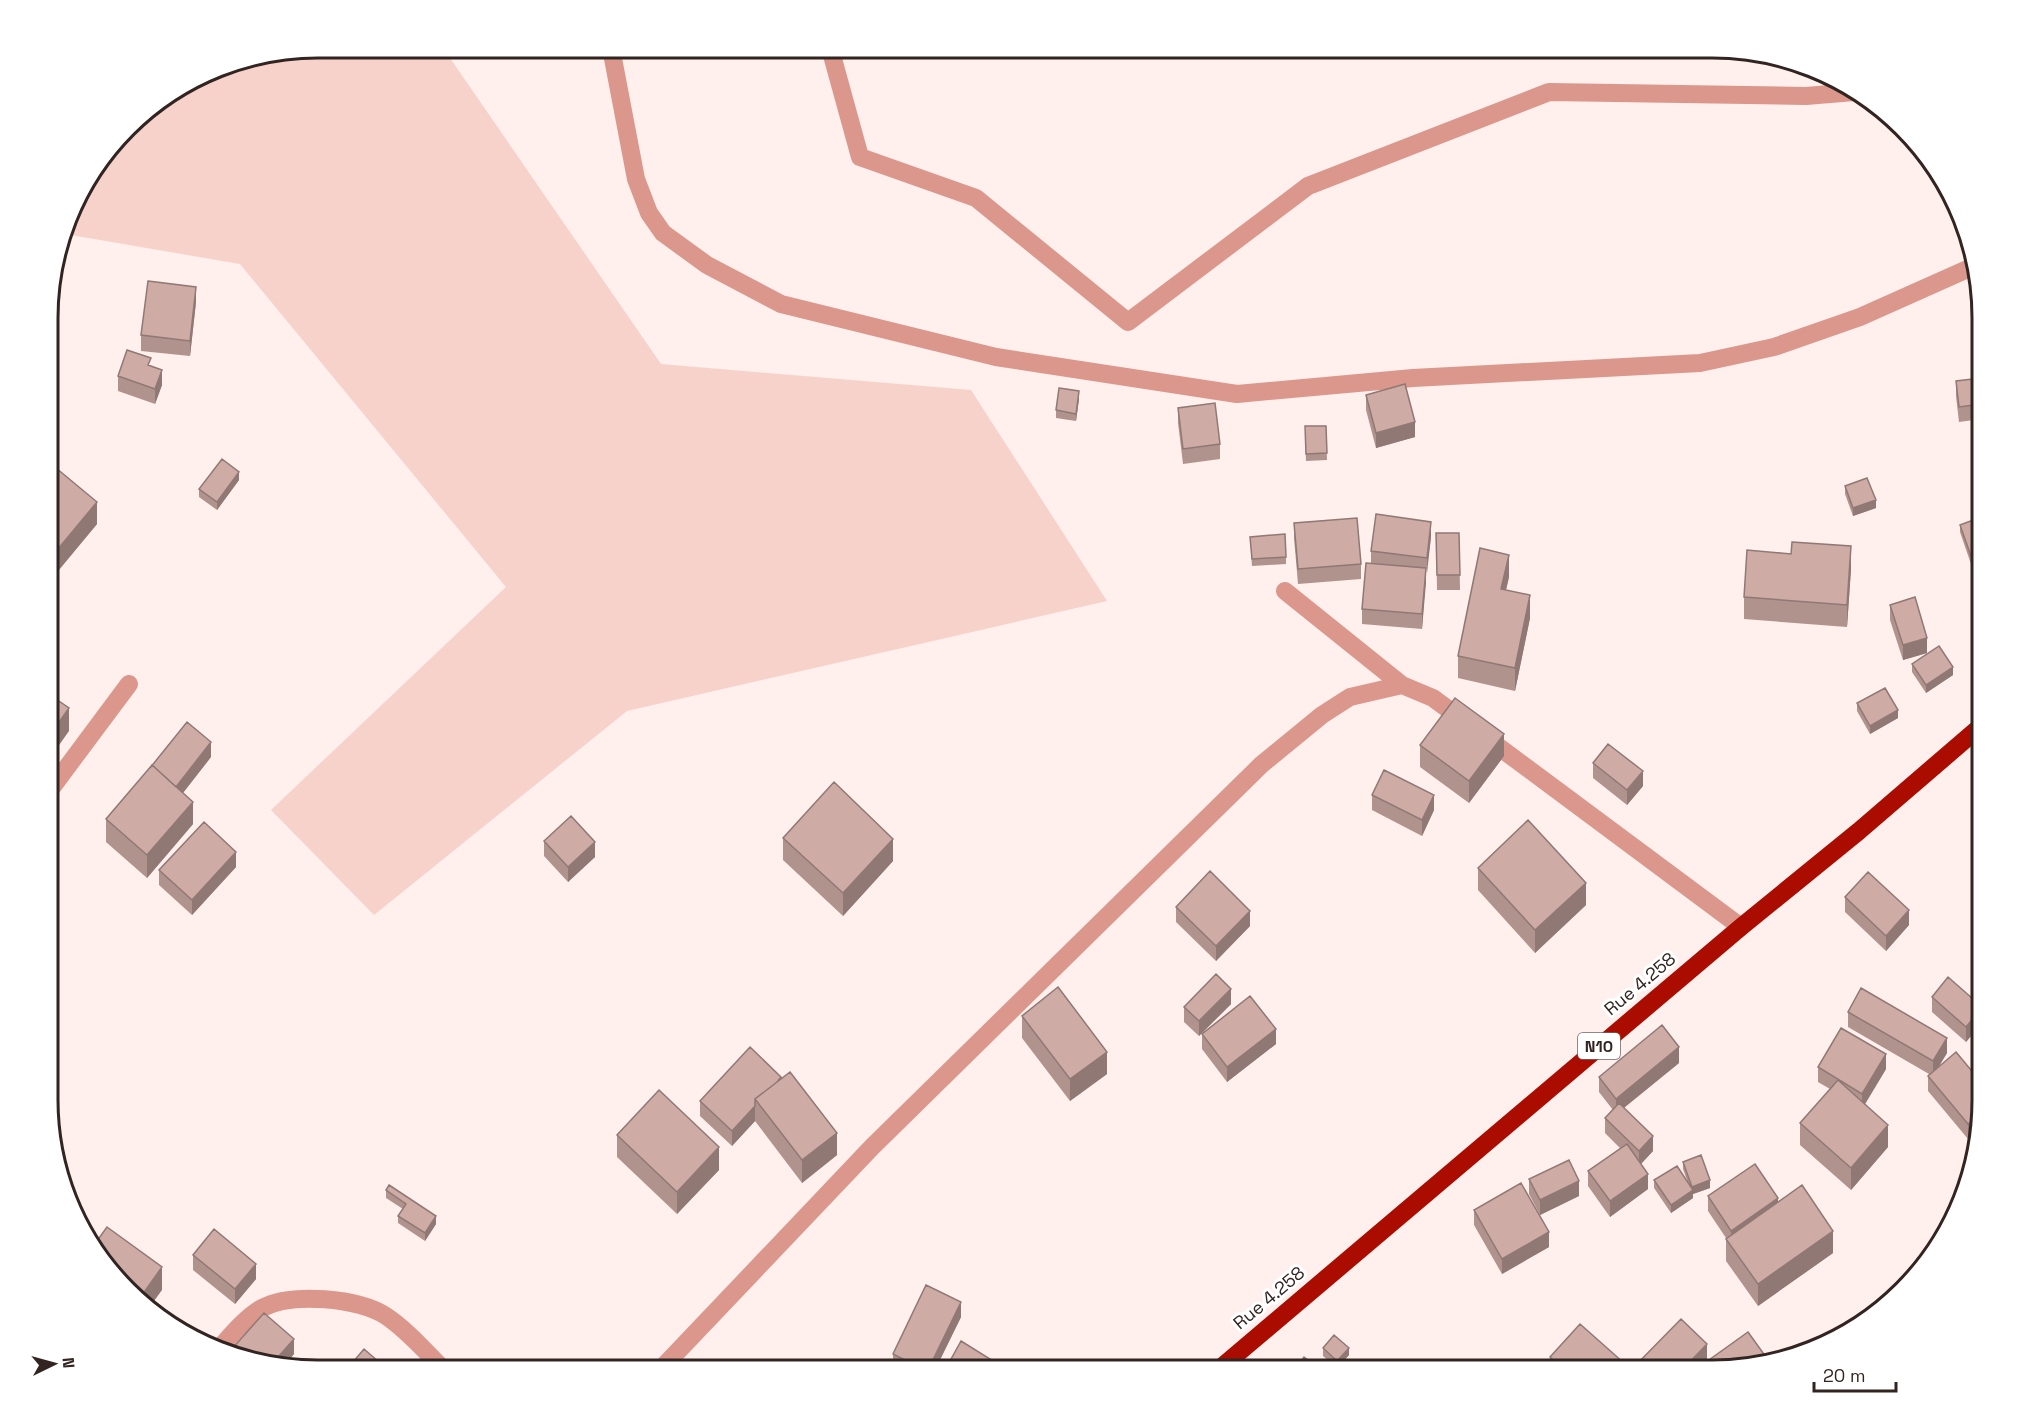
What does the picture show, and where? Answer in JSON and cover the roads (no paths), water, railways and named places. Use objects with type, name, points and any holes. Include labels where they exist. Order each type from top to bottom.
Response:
[{"type":"highway","name":"Rue 4.258","points":[[1230,1360],[1972,735]]},
{"type":"street","points":[[613,58],[636,179],[649,213],[663,233],[707,266],[781,304],[996,357],[1237,394],[1413,378],[1700,363],[1774,347],[1860,317],[1967,269]]},
{"type":"street","points":[[833,58],[860,157],[976,198],[1128,321],[1308,186],[1549,92],[1806,96],[1841,93]]},
{"type":"street","points":[[1285,591],[1402,685],[1433,698],[1741,927]]},
{"type":"street","points":[[58,779],[129,684]]},
{"type":"street","points":[[670,1360],[872,1147],[1262,765],[1322,715],[1350,697],[1402,685]]},
{"type":"street","points":[[225,1342],[261,1308],[282,1300],[305,1298],[350,1302],[385,1315],[415,1340],[434,1360]]}]
